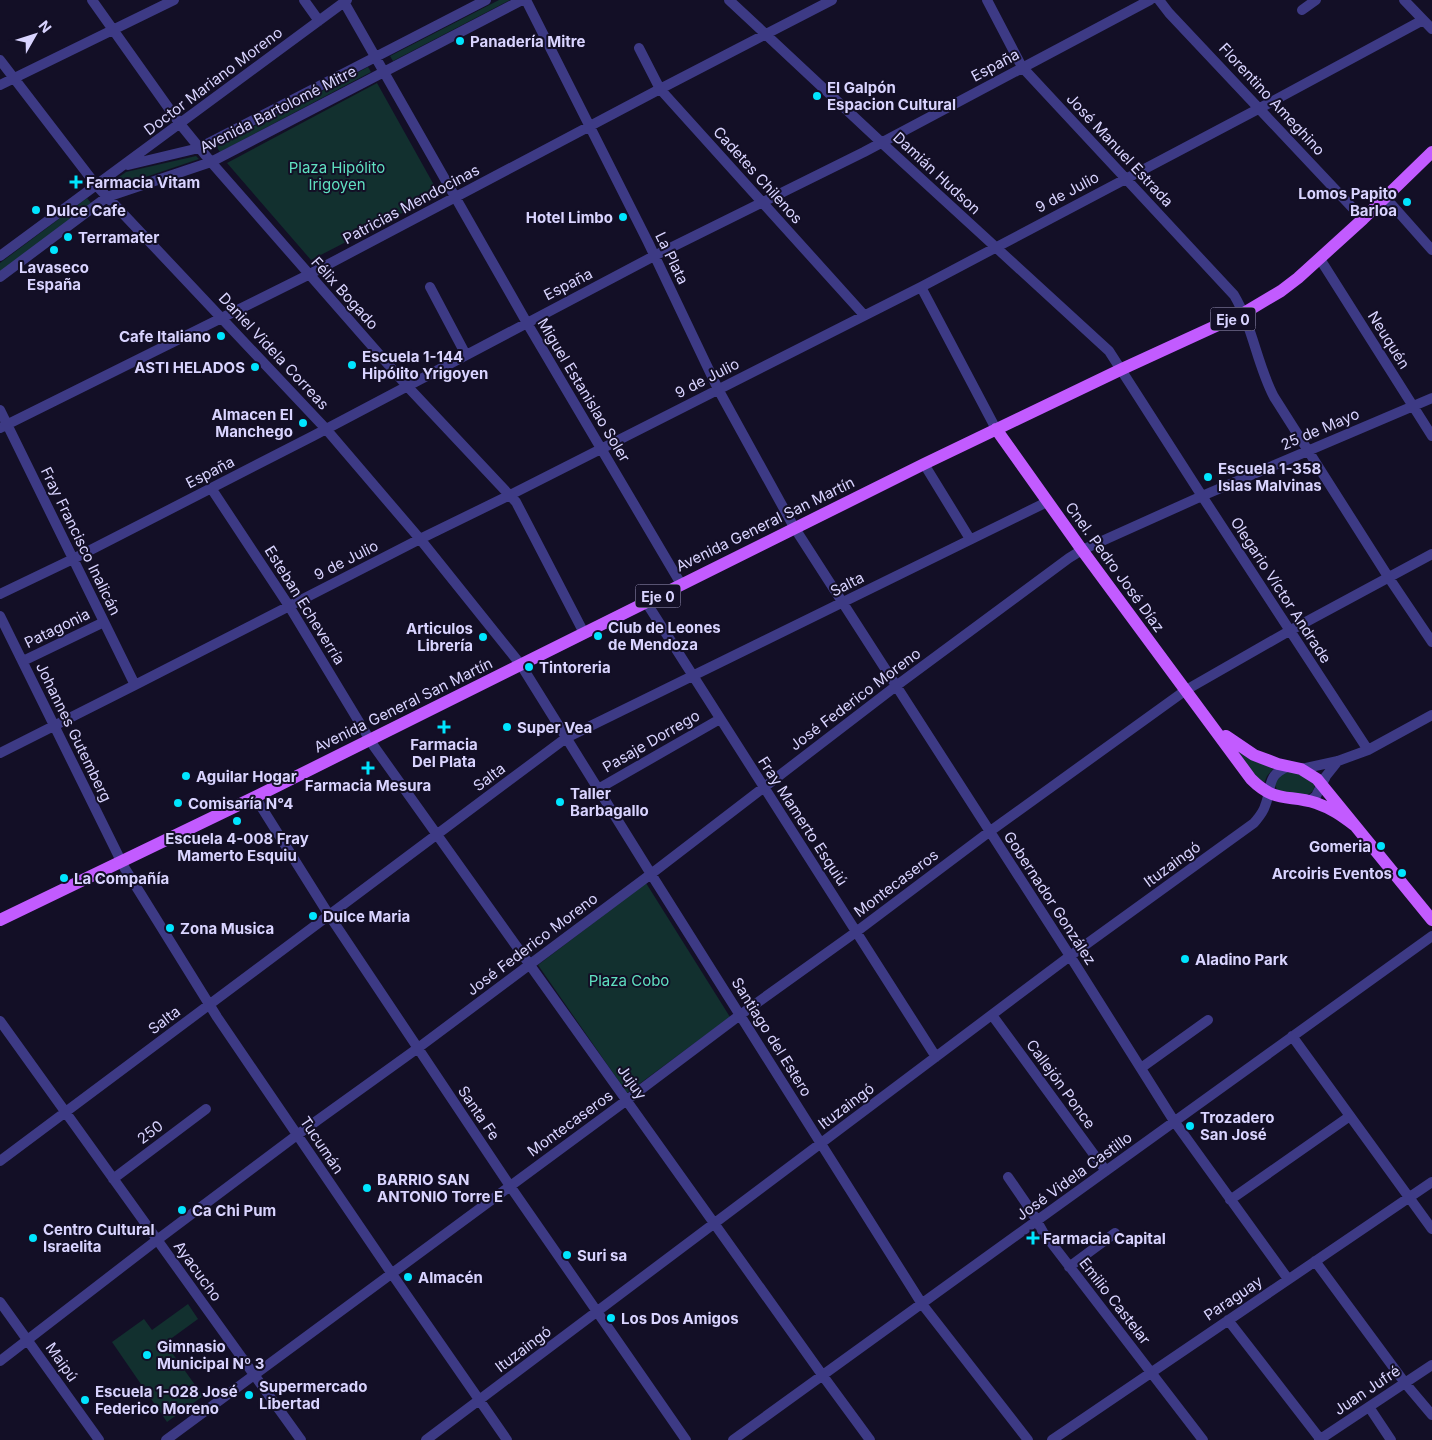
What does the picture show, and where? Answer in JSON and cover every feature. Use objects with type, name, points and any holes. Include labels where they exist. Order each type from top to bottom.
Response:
[{"type":"main road","name":"Avenida General San Martín","points":[[0,920],[255,797],[584,634],[794,527],[1122,369],[1244,313],[1282,291],[1320,259],[1432,152]]},
{"type":"main road","name":"Cnel. Pedro José Díaz","points":[[996,429],[1047,502],[1211,722],[1251,779],[1259,787],[1273,792]]},
{"type":"main road","name":"Cnel. Pedro José Díaz","points":[[1211,722],[1227,737],[1254,755],[1313,779]]},
{"type":"main road","points":[[1313,779],[1354,825],[1432,920]]},
{"type":"main road","points":[[1273,792],[1329,808],[1354,825]]},
{"type":"street","name":"Félix Bogado","points":[[92,0],[199,148],[308,275],[516,502],[584,634]]},
{"type":"street","points":[[0,85],[174,0]]},
{"type":"street","points":[[304,0],[318,21]]},
{"type":"street","name":"Avenida Bartolomé Mitre","points":[[122,166],[199,148],[486,0]]},
{"type":"street","name":"Avenida Bartolomé Mitre","points":[[0,277],[107,197],[211,162],[524,0]]},
{"type":"street","name":"La Plata","points":[[524,0],[654,256],[718,389],[794,527]]},
{"type":"street","name":"Damián Hudson","points":[[729,0],[1109,351],[1122,369]]},
{"type":"street","name":"Patricias Mendocinas","points":[[3,426],[308,275],[832,0]]},
{"type":"street","name":"José Manuel Estrada","points":[[987,0],[1022,67],[1230,290],[1244,313],[1270,388],[1308,451],[1432,642]]},
{"type":"street","name":"España","points":[[0,594],[73,559],[326,429],[654,256],[882,142],[1150,0]]},
{"type":"street","name":"Florentino Ameghino","points":[[1159,0],[1169,13],[1364,218]]},
{"type":"street","points":[[1302,10],[1316,0]]},
{"type":"street","points":[[1404,0],[1432,29]]},
{"type":"street","name":"Doctor Mariano Moreno","points":[[96,185],[346,1]]},
{"type":"street","name":"Miguel Estanislao Soler","points":[[346,1],[455,198],[681,584]]},
{"type":"street","name":"9 de Julio","points":[[0,752],[136,685],[420,539],[920,287],[1423,20]]},
{"type":"street","name":"Cadetes Chilenos","points":[[639,48],[660,89],[864,315]]},
{"type":"street","name":"Daniel Videla Correas","points":[[0,60],[96,185],[326,429],[420,539],[521,665]]},
{"type":"street","points":[[0,256],[96,185]]},
{"type":"street","points":[[1385,197],[1432,250]]},
{"type":"street","name":"Neuquén","points":[[1320,259],[1432,436]]},
{"type":"street","points":[[920,287],[996,429]]},
{"type":"street","points":[[430,288],[466,355]]},
{"type":"street","name":"Olegario Víctor Andrade","points":[[1122,369],[1202,496],[1368,750]]},
{"type":"street","name":"25 de Mayo","points":[[1082,550],[1202,496],[1432,398]]},
{"type":"street","name":"Fray Francisco Inalicán","points":[[0,410],[3,426],[73,559],[136,685]]},
{"type":"street","points":[[924,464],[970,539]]},
{"type":"street","name":"Esteban Echeverría","points":[[211,488],[289,606],[370,740]]},
{"type":"street","name":"Salta","points":[[0,1161],[566,738],[1047,502]]},
{"type":"street","name":"Gobernador González","points":[[794,527],[1174,1121],[1288,1279]]},
{"type":"street","name":"José Federico Moreno","points":[[0,1361],[297,1135],[418,1048],[651,874],[896,686],[1068,558],[1082,550]]},
{"type":"street","name":"Montecaseros","points":[[166,1440],[740,1015],[1186,690],[1291,630],[1432,554]]},
{"type":"street","name":"Fray Mamerto Esquiú","points":[[646,602],[936,1057]]},
{"type":"street","name":"Johannes Gutemberg","points":[[0,616],[121,861]]},
{"type":"street","name":"Patagonia","points":[[22,661],[104,622]]},
{"type":"street","name":"Santiago del Estero","points":[[521,665],[922,1304],[1028,1440]]},
{"type":"street","points":[[1313,779],[1338,761],[1368,750],[1432,715]]},
{"type":"street","name":"Pasaje Dorrego","points":[[598,789],[720,719]]},
{"type":"street","name":"Jujuy","points":[[370,740],[870,1440]]},
{"type":"street","points":[[1313,779],[1338,761]]},
{"type":"street","name":"Ituzaingó","points":[[426,1440],[1070,956],[1254,823],[1265,808],[1273,792],[1274,776],[1280,770],[1287,767]]},
{"type":"street","points":[[1309,801],[1316,796],[1313,779]]},
{"type":"street","name":"Santa Fe","points":[[255,797],[329,915],[510,1186],[686,1440]]},
{"type":"street","name":"Tucumán","points":[[121,861],[209,1005],[507,1440]]},
{"type":"street","name":"José Videla Castillo","points":[[733,1440],[1432,936]]},
{"type":"street","name":"Callejón Ponce","points":[[992,1015],[1106,1170]]},
{"type":"street","points":[[1141,1068],[1208,1020]]},
{"type":"street","name":"Ayacucho","points":[[0,1022],[301,1440]]},
{"type":"street","points":[[1292,1036],[1432,1229]]},
{"type":"street","name":"250","points":[[113,1179],[206,1109]]},
{"type":"street","points":[[1230,1200],[1350,1116]]},
{"type":"street","name":"Emilio Castelar","points":[[1008,1177],[1069,1267],[1203,1440]]},
{"type":"street","name":"Paraguay","points":[[1052,1440],[1432,1182]]},
{"type":"street","points":[[1069,1267],[1115,1232]]},
{"type":"street","points":[[1315,1261],[1405,1383],[1432,1415]]},
{"type":"street","name":"Maipú","points":[[0,1302],[99,1440]]},
{"type":"street","points":[[1228,1320],[1320,1440]]},
{"type":"street","name":"Juan Jufré","points":[[1320,1440],[1432,1365]]},
{"type":"street","points":[[1369,1407],[1391,1440]]},
{"type":"green space","points":[[499,0],[510,0],[393,61],[390,56]]},
{"type":"green space","points":[[368,67],[371,72],[220,152],[216,146]]},
{"type":"green space","name":"Plaza Hipólito Irigoyen","points":[[377,83],[439,194],[311,260],[227,163]]},
{"type":"green space","points":[[196,156],[199,159],[113,188],[109,184],[126,172]]},
{"type":"green space","points":[[87,198],[91,203],[0,272],[0,263]]},
{"type":"green space","points":[[1237,749],[1274,768],[1264,783],[1252,774]]},
{"type":"green space","points":[[1284,772],[1300,772],[1315,785],[1313,791],[1306,796],[1277,790],[1275,785],[1277,777]]},
{"type":"green space","name":"Plaza Cobo","points":[[646,883],[730,1017],[627,1093],[538,965]]},
{"type":"green space","name":"Gimnasio Municipal Nº 3","points":[[188,1304],[198,1319],[165,1343],[203,1396],[167,1422],[112,1342],[144,1319],[152,1330]]},
{"type":"place","name":"Panadería Mitre","points":[[460,41]]},
{"type":"place","name":"El Galpón Espacion Cultural","points":[[817,96]]},
{"type":"place","name":"Farmacia Vitam","points":[[76,182]]},
{"type":"place","name":"Lomos Papito Barloa","points":[[1407,202]]},
{"type":"place","name":"Dulce Cafe","points":[[36,210]]},
{"type":"place","name":"Hotel Limbo","points":[[623,217]]},
{"type":"place","name":"Terramater","points":[[68,237]]},
{"type":"place","name":"Lavaseco España","points":[[54,250]]},
{"type":"place","name":"Cafe Italiano","points":[[221,336]]},
{"type":"place","name":"Escuela 1-144 Hipólito Yrigoyen","points":[[352,365]]},
{"type":"place","name":"ASTI HELADOS","points":[[255,367]]},
{"type":"place","name":"Almacen El Manchego","points":[[303,423]]},
{"type":"place","name":"Escuela 1-358 Islas Malvinas","points":[[1208,477]]},
{"type":"place","name":"Club de Leones de Mendoza","points":[[598,636]]},
{"type":"place","name":"Articulos Librería","points":[[483,637]]},
{"type":"place","name":"Tintoreria","points":[[529,667]]},
{"type":"place","name":"Farmacia Del Plata","points":[[444,727]]},
{"type":"place","name":"Super Vea","points":[[507,727]]},
{"type":"place","name":"Farmacia Mesura","points":[[368,768]]},
{"type":"place","name":"Aguilar Hogar","points":[[186,776]]},
{"type":"place","name":"Taller Barbagallo","points":[[560,802]]},
{"type":"place","name":"Comisaría N°4","points":[[178,803]]},
{"type":"place","name":"Escuela 4-008 Fray Mamerto Esquiu","points":[[237,821]]},
{"type":"place","name":"Gomeria","points":[[1381,846]]},
{"type":"place","name":"Arcoiris Eventos","points":[[1402,873]]},
{"type":"place","name":"La Compañía","points":[[64,878]]},
{"type":"place","name":"Dulce Maria","points":[[313,916]]},
{"type":"place","name":"Zona Musica","points":[[170,928]]},
{"type":"place","name":"Aladino Park","points":[[1185,959]]},
{"type":"place","name":"Trozadero San José","points":[[1190,1126]]},
{"type":"place","name":"BARRIO SAN ANTONIO Torre E","points":[[367,1188]]},
{"type":"place","name":"Ca Chi Pum","points":[[182,1210]]},
{"type":"place","name":"Centro Cultural Israelita","points":[[33,1238]]},
{"type":"place","name":"Farmacia Capital","points":[[1033,1238]]},
{"type":"place","name":"Suri sa","points":[[567,1255]]},
{"type":"place","name":"Almacén","points":[[408,1277]]},
{"type":"place","name":"Los Dos Amigos","points":[[611,1318]]},
{"type":"place","name":"Gimnasio Municipal Nº 3","points":[[147,1355]]},
{"type":"place","name":"Supermercado Libertad","points":[[249,1395]]},
{"type":"place","name":"Escuela 1-028 José Federico Moreno","points":[[85,1400]]}]
